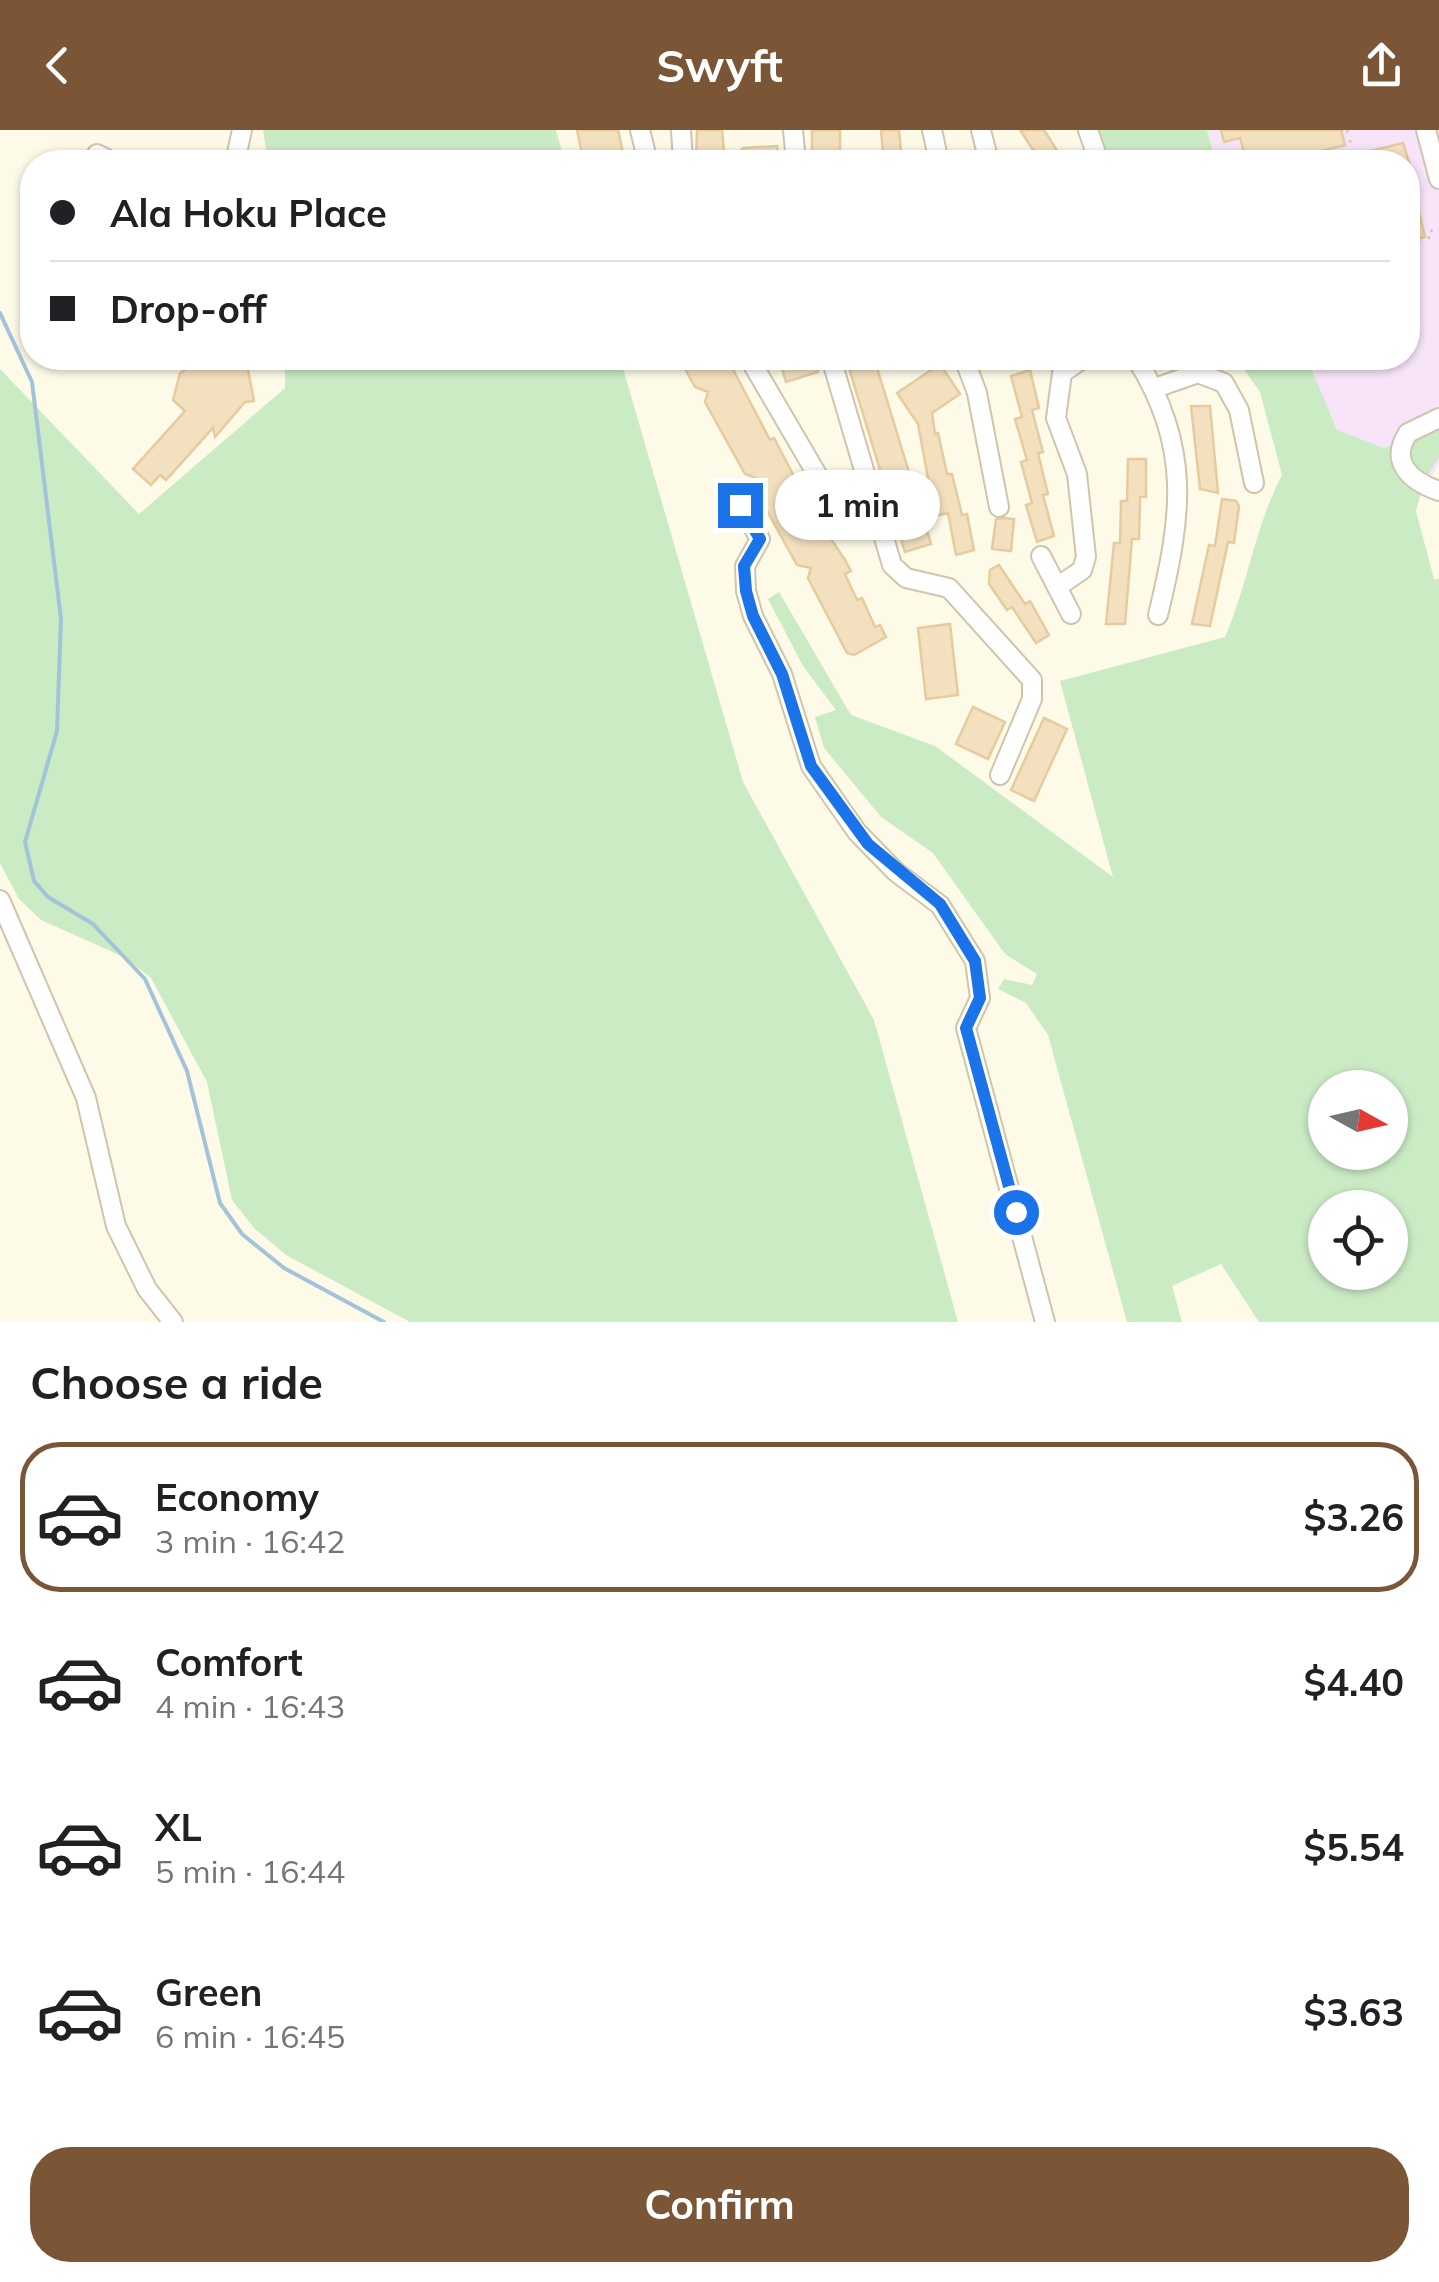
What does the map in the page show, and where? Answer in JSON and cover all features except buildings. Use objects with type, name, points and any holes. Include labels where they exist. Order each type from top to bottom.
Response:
[{"type":"street","points":[[1426,130],[1439,179]]},
{"type":"street","points":[[756,370],[829,495],[866,479]]},
{"type":"street","points":[[835,370],[892,565],[906,578],[950,588],[1032,680],[1032,699],[1000,776]]},
{"type":"street","points":[[967,370],[976,393],[998,507]]},
{"type":"street","points":[[1058,587],[1082,570],[1086,557],[1077,474],[1056,418],[1065,370]]},
{"type":"street","points":[[1144,370],[1169,420],[1177,475],[1175,544],[1158,614]]},
{"type":"street","points":[[1155,388],[1189,370]]},
{"type":"street","points":[[1206,370],[1232,392],[1254,483]]},
{"type":"street","points":[[1432,488],[1401,466],[1398,455],[1408,433],[1439,418]]},
{"type":"street","points":[[740,505],[760,539],[744,566],[749,604],[782,674],[811,766],[868,844],[940,904],[975,961],[980,998],[966,1028],[1046,1322]]},
{"type":"street","points":[[1042,556],[1071,614]]},
{"type":"street","points":[[0,900],[86,1098],[116,1226],[147,1289],[173,1322]]},
{"type":"path","points":[[1344,130],[1353,150]]},
{"type":"path","points":[[1343,140],[1350,138]]},
{"type":"path","points":[[1420,241],[1429,238],[1428,232],[1439,229]]},
{"type":"shaded area","points":[[1208,130],[1439,130],[1439,463],[1423,495],[1334,443],[1301,370],[1420,370],[1420,150],[1213,150]]},
{"type":"green space","points":[[263,130],[556,130],[562,150],[266,150]]},
{"type":"green space","points":[[1098,130],[1207,130],[1213,150],[1107,150]]},
{"type":"green space","points":[[0,369],[139,514],[285,388],[285,370],[623,370],[743,782],[874,1020],[958,1322],[410,1322],[286,1255],[254,1228],[232,1200],[207,1082],[151,978],[126,958],[41,920],[19,899],[0,863]]},
{"type":"green space","points":[[1244,370],[1312,370],[1337,430],[1384,448],[1439,429],[1439,457],[1424,481],[1416,511],[1434,579],[1439,579],[1439,1322],[1259,1322],[1221,1264],[1172,1286],[1182,1322],[1127,1322],[1048,1035],[1026,1003],[998,989],[1004,979],[1032,985],[1037,974],[1005,954],[933,853],[881,817],[824,748],[815,717],[836,710],[803,666],[768,599],[779,592],[851,715],[935,746],[1113,877],[1060,681],[1225,637],[1282,475],[1260,392]]},
{"type":"waterway","points":[[0,313],[20,356]]},
{"type":"waterway","points":[[26,370],[32,382],[61,619],[57,731],[25,842],[34,881],[48,897],[93,924],[145,979],[187,1071],[220,1203],[242,1234],[284,1268],[384,1322]]},
{"type":"route","points":[[740,505],[760,539],[744,566],[746,591],[757,626],[782,674],[816,777],[857,832],[884,860],[930,892],[975,961],[980,998],[966,1028],[1016,1212]]}]
